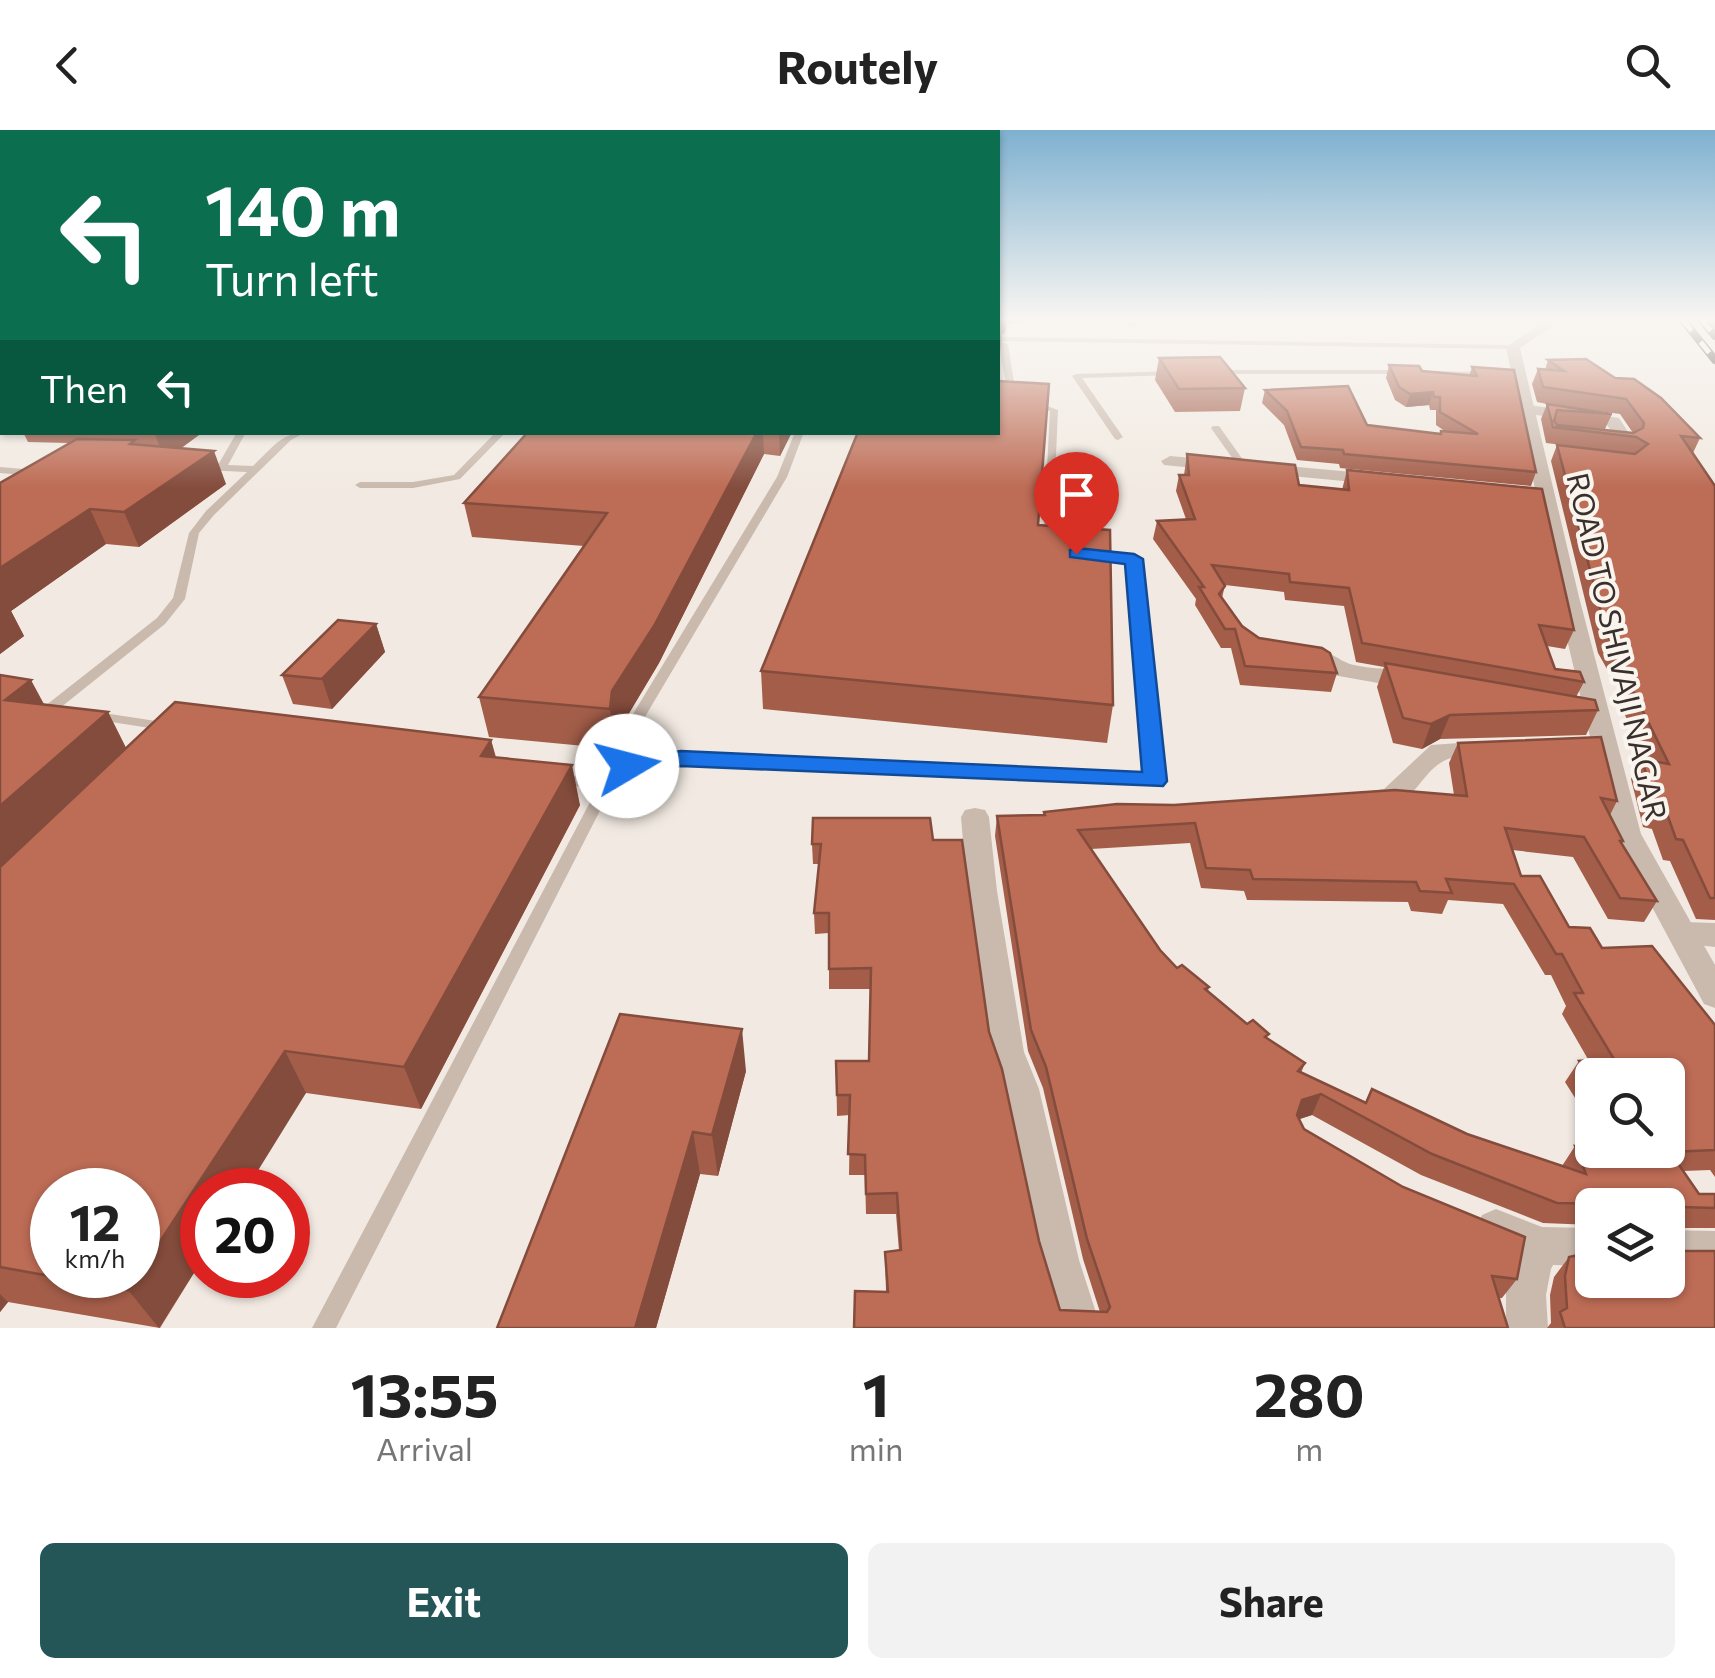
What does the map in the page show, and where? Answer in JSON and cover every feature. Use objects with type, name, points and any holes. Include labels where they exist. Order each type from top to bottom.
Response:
[{"type":"street","name":"ROAD TO SHIVAJI NAGAR","points":[[1509,376],[1548,452],[1540,497],[1568,597],[1590,715],[1606,746],[1627,834],[1715,995]]},
{"type":"street","points":[[1529,410],[1613,421],[1626,442],[1595,438]]},
{"type":"street","points":[[1170,461],[1391,481]]},
{"type":"street","points":[[1285,651],[1324,656],[1341,670],[1431,686]]},
{"type":"street","points":[[1570,747],[1606,746]]},
{"type":"street","points":[[1335,801],[1390,797],[1440,750],[1514,748]]},
{"type":"street","points":[[975,817],[1007,1052],[1021,1088],[1059,1260],[1080,1328]]},
{"type":"street","points":[[1683,934],[1715,935]]},
{"type":"street","points":[[1457,1212],[1542,1246],[1575,1247]]},
{"type":"street","points":[[1527,1328],[1524,1286],[1528,1267],[1542,1246]]},
{"type":"street","points":[[1685,1249],[1715,1250]]},
{"type":"lane","points":[[324,1328],[606,785],[627,766],[681,759],[1155,781],[1134,559],[1047,551],[1054,410],[1012,396],[1009,376]]},
{"type":"lane","points":[[1078,376],[1118,436]]},
{"type":"lane","points":[[1216,428],[1243,468]]},
{"type":"lane","points":[[222,468],[240,435]]},
{"type":"lane","points":[[50,709],[161,621],[179,598],[194,534],[256,469],[295,435]]},
{"type":"lane","points":[[360,486],[413,485],[457,477],[499,435]]},
{"type":"lane","points":[[627,766],[629,732],[782,477],[799,435]]},
{"type":"lane","points":[[182,466],[256,469]]},
{"type":"lane","points":[[0,470],[50,474],[38,482]]},
{"type":"lane","points":[[34,708],[69,712]]},
{"type":"lane","points":[[87,715],[179,729],[165,742]]},
{"type":"lane","points":[[548,778],[606,785]]},
{"type":"building","points":[[1171,376],[1235,376],[1245,388],[1179,389]]},
{"type":"building","points":[[1394,376],[1515,376],[1536,472],[1301,447],[1287,411],[1265,390],[1348,386],[1367,425],[1478,434],[1440,412],[1440,397],[1434,397],[1433,392],[1410,394],[1399,387]]},
{"type":"building","points":[[1540,376],[1634,379],[1661,398],[1700,438],[1681,436],[1715,486],[1715,898],[1710,898],[1683,840],[1676,839],[1665,808],[1655,806],[1642,759],[1669,764],[1627,679],[1634,680],[1607,634],[1557,445],[1635,454],[1648,444],[1636,437],[1553,427],[1547,404],[1612,414],[1557,410],[1557,425],[1633,433],[1643,428],[1644,423],[1626,399],[1543,387]]},
{"type":"building","points":[[1000,381],[1049,384],[1038,525],[1110,530],[1113,705],[761,671],[857,435],[1000,435]]},
{"type":"building","points":[[525,435],[755,435],[654,626],[612,691],[610,709],[479,697],[607,513],[464,503]]},
{"type":"building","points":[[77,439],[135,440],[130,444],[214,451],[124,512],[90,509],[0,568],[0,483]]},
{"type":"building","points":[[1187,454],[1295,465],[1299,485],[1349,490],[1347,470],[1542,489],[1574,630],[1539,625],[1555,669],[1580,672],[1584,682],[1362,643],[1349,588],[1290,582],[1289,574],[1212,565],[1225,586],[1219,594],[1242,626],[1259,638],[1322,648],[1330,653],[1337,673],[1245,666],[1235,629],[1225,629],[1199,587],[1204,587],[1157,521],[1195,519],[1179,475],[1189,475]]},
{"type":"building","points":[[338,620],[376,624],[322,679],[282,675]]},
{"type":"building","points":[[1385,663],[1595,700],[1598,710],[1450,715],[1431,724],[1403,718]]},
{"type":"building","points":[[0,675],[31,680],[5,700],[108,712],[0,806]]},
{"type":"building","points":[[175,702],[491,740],[481,756],[572,765],[404,1067],[285,1051],[208,1168],[180,1168],[180,1211],[160,1241],[160,1168],[30,1168],[30,1272],[0,1267],[0,867]]},
{"type":"building","points":[[1601,737],[1617,801],[1601,798],[1620,841],[1657,901],[1620,898],[1584,837],[1505,828],[1521,876],[1540,876],[1569,927],[1590,928],[1602,948],[1652,946],[1715,1025],[1715,1150],[1685,1151],[1685,1058],[1613,1058],[1574,993],[1583,993],[1562,954],[1556,954],[1514,884],[1446,879],[1452,893],[1420,891],[1416,882],[1253,879],[1250,870],[1206,868],[1195,823],[1078,830],[1160,950],[1177,968],[1182,965],[1209,987],[1205,989],[1247,1024],[1253,1020],[1269,1034],[1265,1037],[1305,1063],[1298,1071],[1366,1103],[1372,1089],[1467,1134],[1586,1174],[1584,1168],[1681,1168],[1699,1194],[1715,1194],[1715,1208],[1685,1207],[1685,1188],[1575,1188],[1575,1203],[1557,1203],[1432,1154],[1321,1094],[1302,1100],[1297,1115],[1304,1129],[1403,1187],[1525,1237],[1517,1279],[1492,1276],[1508,1328],[854,1328],[855,1291],[888,1292],[885,1252],[901,1250],[897,1193],[866,1194],[865,1155],[848,1154],[850,1095],[837,1095],[836,1061],[869,1061],[871,968],[829,969],[829,913],[814,913],[821,844],[812,844],[813,818],[930,818],[933,840],[962,840],[989,1032],[1002,1069],[1039,1241],[1060,1310],[1107,1312],[1110,1307],[1087,1239],[1046,1067],[1031,1030],[997,816],[1045,815],[1044,812],[1117,804],[1174,805],[1395,790],[1467,796],[1458,743]]},
{"type":"building","points":[[620,1014],[742,1029],[712,1135],[693,1132],[635,1328],[497,1328]]},
{"type":"building","points":[[1685,1251],[1715,1251],[1715,1328],[1565,1328],[1560,1312],[1567,1308],[1565,1276],[1569,1257],[1575,1256],[1575,1298],[1685,1298]]},
{"type":"route","points":[[627,766],[681,759],[1155,781],[1134,559],[1076,554]]}]
